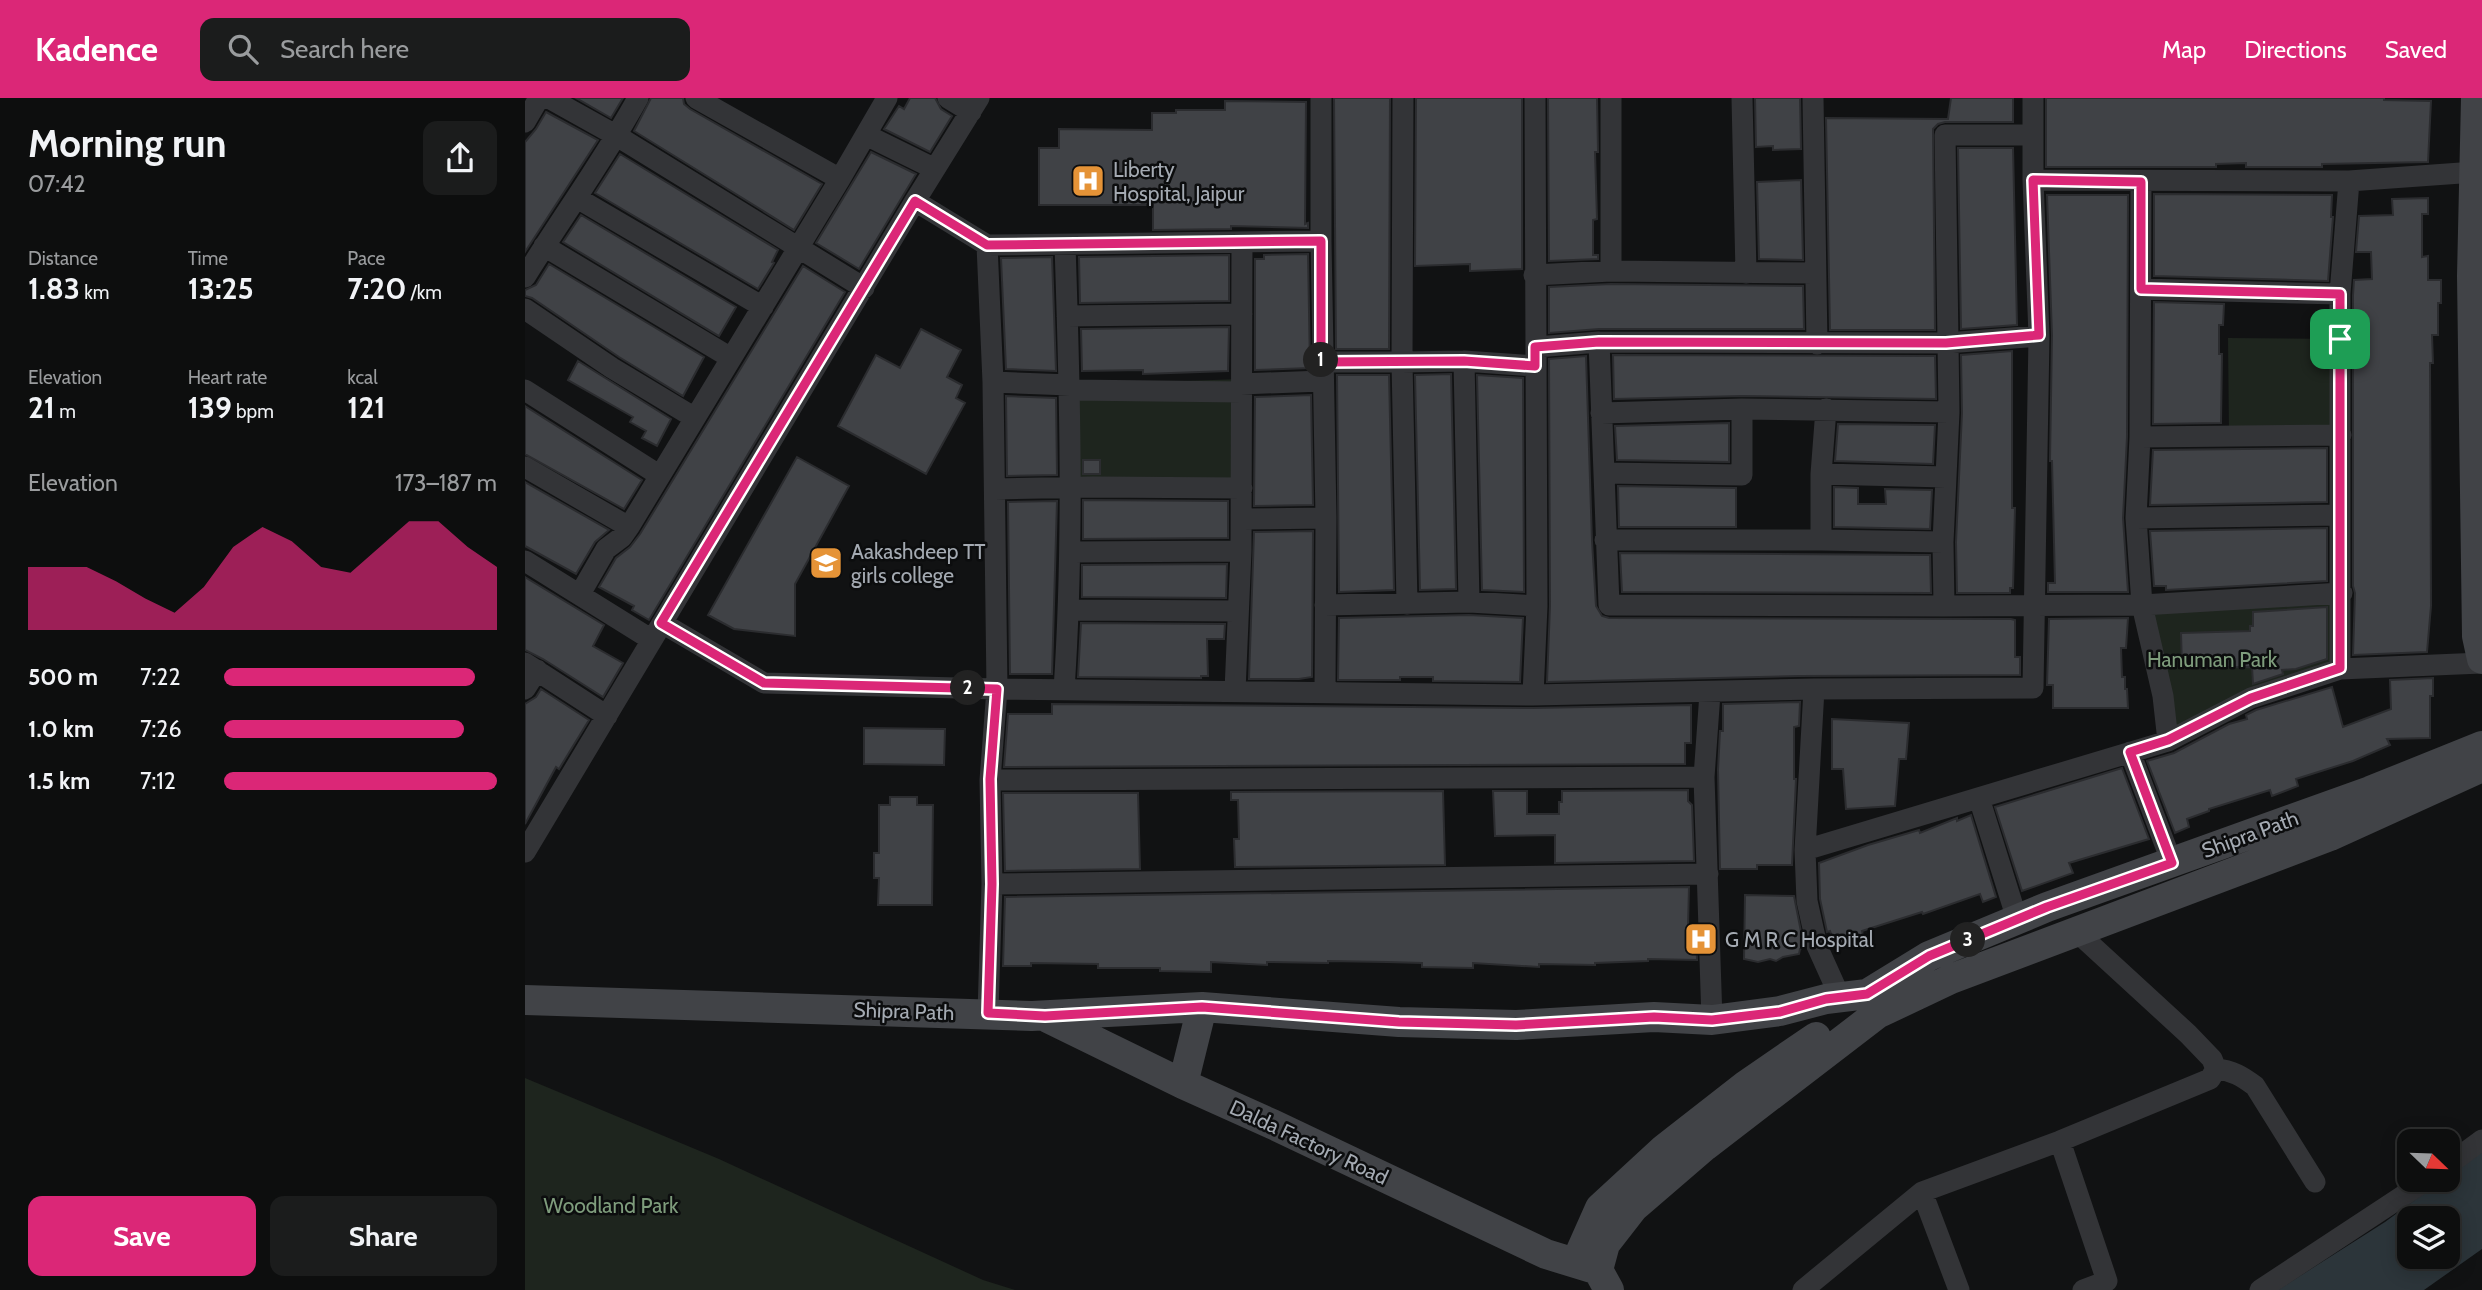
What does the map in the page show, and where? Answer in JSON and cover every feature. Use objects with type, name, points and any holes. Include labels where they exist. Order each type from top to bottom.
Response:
[{"type":"street","points":[[525,122],[538,98]]},
{"type":"street","points":[[549,98],[617,136],[864,288]]},
{"type":"street","points":[[525,277],[617,136],[638,98]]},
{"type":"street","points":[[696,98],[841,180]]},
{"type":"street","points":[[580,594],[606,549],[622,537],[629,527],[841,180],[887,98]]},
{"type":"street","points":[[525,852],[975,105],[948,98]]},
{"type":"street","points":[[1321,98],[1325,691]]},
{"type":"street","points":[[1403,98],[1402,362],[1407,604]]},
{"type":"street","points":[[1533,695],[1537,606],[1535,98]]},
{"type":"street","points":[[1611,98],[1611,271]]},
{"type":"street","points":[[1742,98],[1746,274]]},
{"type":"street","points":[[1813,98],[1817,344]]},
{"type":"street","points":[[525,561],[580,594],[764,683],[997,689],[1533,695],[2033,688],[2039,335],[2033,98]]},
{"type":"street","points":[[1805,850],[2168,740],[2251,698],[2340,668],[2481,648],[2476,98]]},
{"type":"street","points":[[866,135],[935,169]]},
{"type":"street","points":[[1944,606],[1943,542],[1949,412],[1945,135],[2033,135]]},
{"type":"street","points":[[2033,180],[2349,181],[2477,159]]},
{"type":"street","points":[[2340,668],[2340,294],[2349,181]]},
{"type":"street","points":[[2141,182],[2140,437],[2136,518],[2142,605],[2163,696],[2168,740]]},
{"type":"street","points":[[577,198],[763,307]]},
{"type":"street","points":[[915,201],[987,245],[1321,241]]},
{"type":"street","points":[[1235,691],[1242,519],[1242,242]]},
{"type":"street","points":[[987,245],[993,382],[997,689],[990,779],[992,884],[988,1013]]},
{"type":"street","points":[[1064,690],[1071,552],[1070,388],[1065,245]]},
{"type":"street","points":[[544,246],[731,358]]},
{"type":"street","points":[[1534,275],[1611,271],[1815,273]]},
{"type":"street","points":[[2141,289],[2340,294]]},
{"type":"street","points":[[525,309],[612,368],[695,418]]},
{"type":"street","points":[[1067,316],[1242,314]]},
{"type":"street","points":[[993,382],[1070,388],[1242,388],[1322,371],[1402,362],[1535,356],[1599,342],[1946,343],[2039,335]]},
{"type":"street","points":[[1599,342],[1609,605],[2142,605],[2341,593]]},
{"type":"street","points":[[1464,361],[1469,602]]},
{"type":"street","points":[[525,390],[659,475]]},
{"type":"street","points":[[1601,413],[1742,409],[1949,412]]},
{"type":"street","points":[[1604,473],[1742,475],[1742,409]]},
{"type":"street","points":[[1821,540],[1821,474],[1826,409]]},
{"type":"street","points":[[2140,437],[2341,435]]},
{"type":"street","points":[[525,467],[629,527]]},
{"type":"street","points":[[1821,474],[1946,477]]},
{"type":"street","points":[[995,489],[1242,488]]},
{"type":"street","points":[[2136,518],[2340,515]]},
{"type":"street","points":[[1242,519],[1325,518]]},
{"type":"street","points":[[1605,540],[1943,542]]},
{"type":"street","points":[[1071,552],[1241,551]]},
{"type":"street","points":[[1325,605],[1469,602],[1537,606]]},
{"type":"street","points":[[1069,610],[1238,611]]},
{"type":"street","points":[[525,689],[531,666],[607,716]]},
{"type":"street","points":[[1590,1279],[1605,1244],[1633,1208],[1705,1146],[1877,1014],[1817,946],[1807,901],[1805,850],[1814,689]]},
{"type":"street","points":[[1710,693],[1705,777],[1712,1020]]},
{"type":"street","name":"Shipra Path","points":[[1866,999],[1929,956],[2017,919],[2370,791],[2482,746]]},
{"type":"street","points":[[2130,752],[2172,863]]},
{"type":"street","name":"Shipra Path","points":[[525,1000],[1045,1016],[1202,1007],[1399,1022],[1516,1025],[1654,1017],[1712,1020],[1780,1012],[1866,999],[1951,979],[2330,836],[2482,767]]},
{"type":"street","points":[[990,779],[1705,777]]},
{"type":"street","points":[[1979,798],[2017,919]]},
{"type":"street","points":[[992,884],[1708,874]]},
{"type":"street","points":[[2078,933],[2188,1034],[2212,1059],[2216,1069]]},
{"type":"street","points":[[1183,1084],[1202,1007]]},
{"type":"street","name":"Dalda Factory Road","points":[[1045,1016],[1183,1084],[1546,1254],[1590,1279]]},
{"type":"street","points":[[1803,1290],[1922,1192],[2060,1141],[2210,1079],[2216,1069]]},
{"type":"street","points":[[2216,1069],[2242,1076],[2255,1086],[2315,1182]]},
{"type":"street","points":[[2461,1155],[2482,1140]]},
{"type":"street","points":[[2060,1141],[2108,1286],[2083,1290]]},
{"type":"street","points":[[1922,1192],[1959,1290]]},
{"type":"street","points":[[2260,1290],[2409,1192]]},
{"type":"green space","points":[[2228,338],[2340,339],[2341,435],[2229,436]]},
{"type":"green space","points":[[1241,379],[1242,497],[1071,493],[1070,385]]},
{"type":"green space","name":"Hanuman Park","points":[[2342,593],[2340,669],[2168,741],[2142,605]]},
{"type":"green space","name":"Woodland Park","points":[[525,1078],[719,1159],[983,1280],[1015,1290],[525,1290]]},
{"type":"shaded area","points":[[2482,1150],[2482,1249],[2460,1265],[2460,1206],[2407,1206],[2426,1192],[2461,1192],[2461,1165]]},
{"type":"shaded area","points":[[2397,1213],[2397,1269],[2454,1269],[2424,1290],[2278,1290]]},
{"type":"building","points":[[576,98],[623,98],[611,118]]},
{"type":"building","points":[[651,98],[683,98],[684,104],[690,109],[822,184],[794,230],[634,131]]},
{"type":"building","points":[[910,98],[935,98],[941,109],[952,116],[930,152],[884,129],[899,106],[904,109]]},
{"type":"building","points":[[1334,98],[1390,98],[1389,349],[1336,349]]},
{"type":"building","points":[[1416,98],[1522,98],[1522,269],[1470,271],[1470,264],[1415,266]]},
{"type":"building","points":[[1548,98],[1597,98],[1597,219],[1593,220],[1593,255],[1598,255],[1598,259],[1549,261]]},
{"type":"building","points":[[1755,98],[1800,98],[1801,149],[1773,150],[1773,146],[1756,147]]},
{"type":"building","points":[[1951,98],[2013,98],[2013,122],[1945,122],[1933,129],[1935,330],[1830,330],[1826,118],[1948,119]]},
{"type":"building","points":[[2046,98],[2384,98],[2431,101],[2428,162],[2322,164],[2322,167],[2246,167],[2246,163],[2216,164],[2216,167],[2046,167]]},
{"type":"building","points":[[1225,101],[1306,102],[1305,224],[1308,223],[1308,228],[1231,226],[1231,229],[1153,230],[1153,205],[1039,205],[1039,148],[1059,148],[1059,129],[1152,130],[1152,113],[1225,110]]},
{"type":"building","points":[[546,112],[598,140],[525,252],[525,142]]},
{"type":"building","points":[[1958,148],[2013,148],[2017,325],[1961,329]]},
{"type":"building","points":[[871,152],[916,174],[859,269],[816,243]]},
{"type":"building","points":[[620,154],[778,250],[772,262],[774,263],[758,289],[595,193]]},
{"type":"building","points":[[1801,180],[1803,260],[1759,259],[1757,182]]},
{"type":"building","points":[[2154,194],[2332,195],[2328,281],[2154,276]]},
{"type":"building","points":[[2047,195],[2128,195],[2127,437],[2123,518],[2128,592],[2048,592],[2048,583],[2055,583],[2050,461],[2052,335]]},
{"type":"building","points":[[2428,198],[2428,214],[2422,214],[2422,257],[2428,256],[2428,280],[2441,280],[2441,303],[2438,303],[2438,335],[2432,335],[2433,363],[2430,363],[2431,606],[2427,652],[2353,655],[2353,295],[2354,280],[2372,279],[2371,252],[2356,252],[2359,216],[2393,215],[2392,199]]},
{"type":"building","points":[[581,215],[736,307],[719,336],[563,242]]},
{"type":"building","points":[[1308,254],[1310,368],[1255,370],[1255,259],[1264,259],[1264,255]]},
{"type":"building","points":[[1229,255],[1229,301],[1080,303],[1079,257]]},
{"type":"building","points":[[1052,257],[1056,371],[1006,369],[1001,258]]},
{"type":"building","points":[[549,264],[704,357],[683,396],[525,296],[525,290],[536,285]]},
{"type":"building","points":[[803,266],[845,292],[649,620],[632,610],[634,606],[599,587],[616,558],[630,547],[640,534]]},
{"type":"building","points":[[1611,284],[1803,286],[1804,329],[1599,329],[1549,333],[1549,287]]},
{"type":"building","points":[[2154,302],[2224,304],[2223,325],[2219,325],[2219,354],[2222,354],[2221,423],[2153,424]]},
{"type":"building","points":[[1229,327],[1228,371],[1143,374],[1143,370],[1082,371],[1081,329]]},
{"type":"building","points":[[921,329],[961,350],[947,377],[962,385],[956,398],[965,403],[926,474],[838,426],[876,355],[900,368]]},
{"type":"building","points":[[2012,351],[2012,508],[2015,508],[2013,588],[2010,588],[2010,593],[1957,593],[1961,355]]},
{"type":"building","points":[[1613,355],[1935,356],[1936,399],[1742,396],[1614,399]]},
{"type":"building","points":[[1586,356],[1596,606],[1602,616],[2011,619],[2015,620],[2015,657],[2020,657],[2020,675],[1800,676],[1547,682],[1550,606],[1549,359]]},
{"type":"building","points":[[578,361],[671,419],[657,446],[642,438],[646,431],[630,422],[633,417],[568,380]]},
{"type":"building","points":[[1451,374],[1456,589],[1420,590],[1415,375]]},
{"type":"building","points":[[1337,375],[1389,375],[1394,590],[1339,592]]},
{"type":"building","points":[[1477,375],[1523,378],[1524,592],[1482,590]]},
{"type":"building","points":[[1311,395],[1313,505],[1254,506],[1255,397]]},
{"type":"building","points":[[1006,396],[1056,398],[1057,475],[1007,476]]},
{"type":"building","points":[[525,406],[642,480],[624,509],[525,454]]},
{"type":"building","points":[[1729,423],[1729,462],[1617,460],[1615,426]]},
{"type":"building","points":[[1838,424],[1935,425],[1933,464],[1835,461]]},
{"type":"building","points":[[2327,448],[2327,502],[2150,505],[2153,450]]},
{"type":"building","points":[[797,457],[849,486],[795,584],[795,636],[734,629],[708,615]]},
{"type":"building","points":[[1083,460],[1100,460],[1100,474],[1083,474]]},
{"type":"building","points":[[525,482],[609,530],[595,542],[576,574],[525,546]]},
{"type":"building","points":[[1618,486],[1736,488],[1736,527],[1619,527]]},
{"type":"building","points":[[1834,487],[1858,488],[1858,504],[1886,504],[1885,489],[1932,490],[1930,529],[1834,527]]},
{"type":"building","points":[[1083,500],[1228,501],[1228,538],[1083,539]]},
{"type":"building","points":[[1057,501],[1052,674],[1010,674],[1008,502]]},
{"type":"building","points":[[2327,528],[2327,581],[2166,590],[2166,586],[2154,586],[2150,531]]},
{"type":"building","points":[[1313,531],[1312,677],[1249,679],[1254,532]]},
{"type":"building","points":[[1620,553],[1930,555],[1931,593],[1622,592]]},
{"type":"building","points":[[1227,564],[1226,598],[1082,597],[1082,565]]},
{"type":"building","points":[[525,577],[604,625],[593,646],[623,663],[603,697],[525,650]]},
{"type":"building","points":[[2327,607],[2327,659],[2296,669],[2282,670],[2283,674],[2253,684],[2252,667],[2182,668],[2181,633],[2250,631],[2250,626],[2253,626],[2253,612]]},
{"type":"building","points":[[1469,615],[1523,618],[1520,682],[1433,681],[1433,677],[1338,680],[1339,618]]},
{"type":"building","points":[[2128,618],[2126,648],[2121,648],[2122,677],[2125,677],[2128,708],[2053,708],[2053,685],[2047,685],[2049,619]]},
{"type":"building","points":[[1081,623],[1225,624],[1224,639],[1207,639],[1208,676],[1201,678],[1078,677]]},
{"type":"building","points":[[2433,678],[2430,738],[2387,739],[2390,745],[2353,761],[2296,779],[2298,786],[2272,796],[2270,790],[2209,809],[2187,819],[2189,827],[2175,833],[2147,761],[2174,753],[2229,724],[2247,719],[2246,715],[2256,710],[2332,687],[2343,727],[2391,709],[2390,680]]},
{"type":"building","points":[[541,689],[589,720],[559,769],[556,767],[525,824],[525,704],[536,697]]},
{"type":"building","points":[[1800,702],[1799,726],[1794,727],[1796,779],[1792,865],[1720,869],[1718,770],[1723,704]]},
{"type":"building","points":[[1052,704],[1533,708],[1691,705],[1691,743],[1685,743],[1685,764],[1004,767],[1008,714],[1052,714]]},
{"type":"building","points":[[1832,719],[1909,723],[1906,759],[1899,759],[1895,806],[1846,809],[1843,769],[1832,769]]},
{"type":"building","points":[[864,728],[945,729],[944,765],[864,764]]},
{"type":"building","points":[[2122,768],[2149,839],[2069,863],[2073,873],[2022,891],[1995,807]]},
{"type":"building","points":[[1688,790],[1688,801],[1692,805],[1694,861],[1555,863],[1555,835],[1495,836],[1493,791],[1527,791],[1527,814],[1559,814],[1562,791]]},
{"type":"building","points":[[1443,791],[1445,865],[1235,867],[1234,839],[1239,839],[1238,800],[1231,800],[1231,792]]},
{"type":"building","points":[[1003,793],[1138,793],[1140,869],[1005,871]]},
{"type":"building","points":[[890,797],[917,797],[917,805],[933,805],[932,905],[878,905],[879,878],[874,878],[874,853],[879,853],[879,805],[890,805]]},
{"type":"building","points":[[1971,815],[1996,897],[1983,902],[1980,894],[1862,931],[1863,935],[1835,945],[1830,931],[1827,932],[1820,899],[1819,863],[1868,845],[1919,830],[1920,833]]},
{"type":"building","points":[[1689,887],[1688,927],[1696,927],[1697,960],[1648,959],[1595,965],[1539,964],[1539,967],[1473,963],[1473,968],[1422,967],[1422,963],[1387,962],[1267,962],[1267,965],[1211,962],[1211,972],[1160,971],[1160,968],[1098,968],[1098,964],[1031,963],[1031,966],[1003,966],[1005,897]]},
{"type":"building","points":[[1745,895],[1794,896],[1804,947],[1799,954],[1776,961],[1770,959],[1758,962],[1744,959]]},
{"type":"place","name":"Liberty Hospital, Jaipur","points":[[1088,181]]},
{"type":"place","name":"Aakashdeep TT girls college","points":[[826,563]]},
{"type":"place","name":"G M R C Hospital","points":[[1701,939]]},
{"type":"route","points":[[2033,180],[2141,182],[2141,289],[2340,294],[2340,339],[2340,668],[2251,698],[2168,740],[2130,752],[2172,863],[2047,907],[1929,956],[1867,994],[1826,999],[1780,1012],[1712,1020],[1654,1017],[1516,1025],[1399,1022],[1202,1007],[1045,1016],[988,1013],[992,884],[990,779],[997,689],[764,683],[661,623],[915,201],[987,245],[1321,241],[1321,362],[1464,361],[1535,366],[1535,347],[1599,342],[1946,343],[2039,335],[2033,180]]}]
